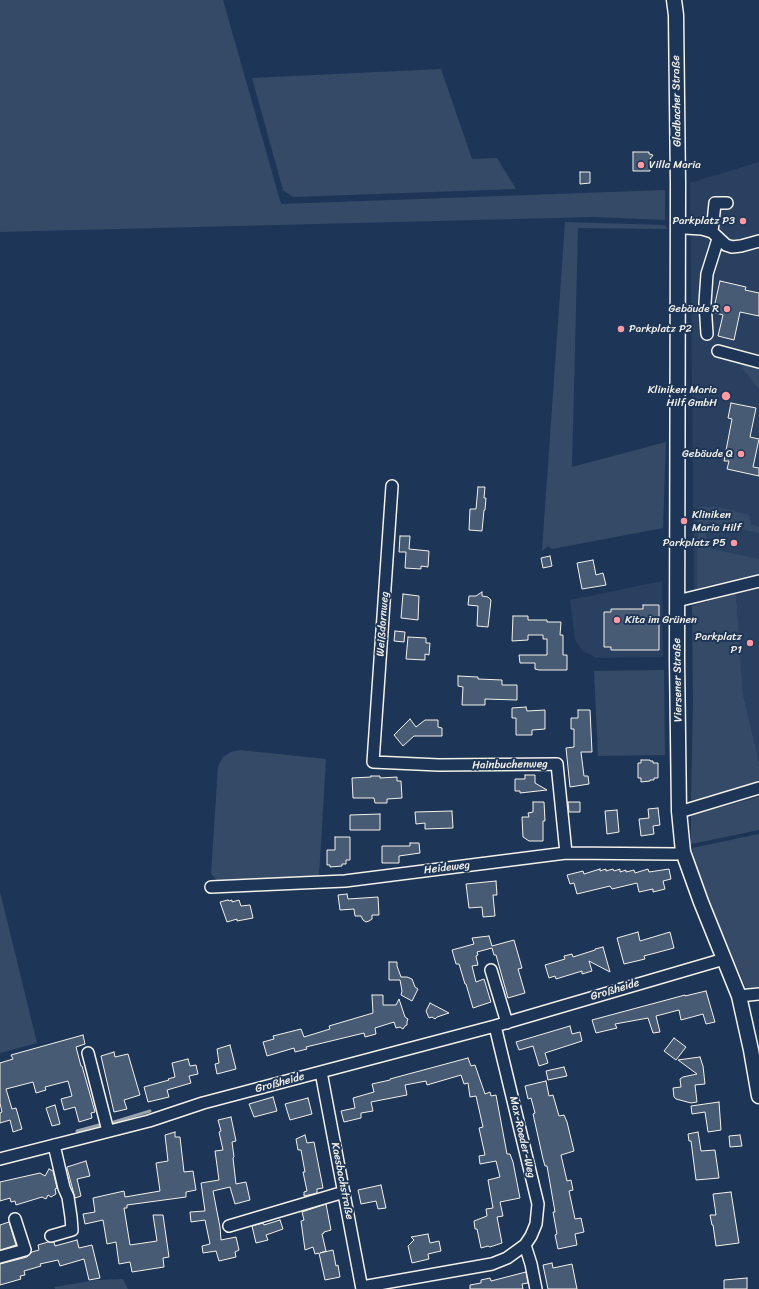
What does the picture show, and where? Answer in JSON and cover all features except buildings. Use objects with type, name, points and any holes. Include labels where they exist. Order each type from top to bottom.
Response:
[{"type":"main road","name":"Gladbacher Straße","points":[[674,0],[676,23],[678,227]]},
{"type":"main road","name":"Viersener Straße","points":[[678,227],[677,601],[680,811],[683,852],[701,902],[739,996],[759,1096]]},
{"type":"street","points":[[708,334],[705,303],[707,274],[715,235],[715,203],[727,203]]},
{"type":"street","points":[[678,227],[702,228],[715,235],[726,245],[732,247],[759,241]]},
{"type":"street","points":[[718,351],[759,362]]},
{"type":"street","name":"Weißdornweg","points":[[373,762],[392,486]]},
{"type":"street","points":[[677,601],[759,581]]},
{"type":"street","name":"Hainbuchenweg","points":[[373,762],[439,765],[557,764],[566,853]]},
{"type":"street","points":[[680,811],[759,788]]},
{"type":"street","name":"Heideweg","points":[[210,887],[345,881],[566,853],[676,854],[683,852]]},
{"type":"street","name":"Großheide","points":[[0,1159],[108,1132],[149,1121],[203,1103],[507,1023],[724,959]]},
{"type":"street","points":[[491,970],[507,1023]]},
{"type":"street","points":[[739,996],[759,994]]},
{"type":"street","name":"Max-Roeder-Weg","points":[[362,1288],[492,1264],[507,1258],[525,1245],[536,1224],[538,1204],[496,1026]]},
{"type":"street","points":[[88,1053],[108,1132]]},
{"type":"street","name":"Kaesbachstraße","points":[[321,1072],[362,1288]]},
{"type":"street","points":[[51,1236],[72,1230],[68,1197],[64,1188],[54,1145]]},
{"type":"street","points":[[229,1226],[344,1192]]},
{"type":"street","points":[[0,1257],[25,1250],[15,1219]]},
{"type":"street","points":[[525,1245],[531,1264],[536,1289]]},
{"type":"shaded area","points":[[0,0],[223,0],[281,204],[665,190],[665,220],[593,217],[0,232]]},
{"type":"shaded area","points":[[441,69],[472,159],[497,158],[516,189],[293,197],[283,190],[252,78]]},
{"type":"shaded area","name":"Kliniken Maria Hilf GmbH","points":[[759,162],[759,762],[743,694],[736,594],[692,606],[694,593],[690,183]]},
{"type":"shaded area","points":[[565,222],[665,225],[667,229],[578,228],[572,467],[666,442],[663,528],[552,549],[548,546],[542,551]]},
{"type":"shaded area","points":[[745,362],[759,364],[759,389],[743,369]]},
{"type":"shaded area","points":[[698,507],[717,507],[749,515],[751,525],[759,527],[759,533],[709,522],[706,538],[711,549],[759,559],[759,574],[697,588]]},
{"type":"shaded area","name":"Kita im Grünen","points":[[662,581],[663,657],[597,658],[583,651],[575,640],[570,600]]},
{"type":"shaded area","points":[[736,593],[743,694],[759,762],[759,782],[701,800],[691,799],[693,702],[692,606]]},
{"type":"shaded area","points":[[664,670],[665,755],[598,756],[594,671]]},
{"type":"shaded area","points":[[240,750],[326,759],[319,876],[219,882],[211,874],[218,766],[223,757],[231,752]]},
{"type":"shaded area","points":[[759,782],[759,797],[691,815],[691,799],[701,800]]},
{"type":"shaded area","points":[[759,797],[759,830],[691,844],[691,815]]},
{"type":"shaded area","points":[[759,834],[759,987],[746,988],[698,877],[692,848]]},
{"type":"shaded area","points":[[0,892],[37,1043],[0,1053]]},
{"type":"shaded area","points":[[123,1279],[128,1289],[55,1289],[55,1287],[96,1280]]},
{"type":"waterway","points":[[114,1122],[150,1111]]},
{"type":"waterway","points":[[77,1131],[99,1125]]},
{"type":"place","name":"Villa Maria","points":[[641,165]]},
{"type":"place","name":"Parkplatz P3","points":[[743,221]]},
{"type":"place","name":"Gebäude R","points":[[727,309]]},
{"type":"place","name":"Parkplatz P2","points":[[621,329]]},
{"type":"place","name":"Kliniken Maria Hilf GmbH","points":[[726,396]]},
{"type":"place","name":"Gebäude Q","points":[[741,454]]},
{"type":"place","name":"Kliniken Maria Hilf","points":[[684,521]]},
{"type":"place","name":"Parkplatz P5","points":[[734,543]]},
{"type":"place","name":"Kita im Grünen","points":[[617,620]]},
{"type":"place","name":"Parkplatz P1","points":[[750,643]]}]
